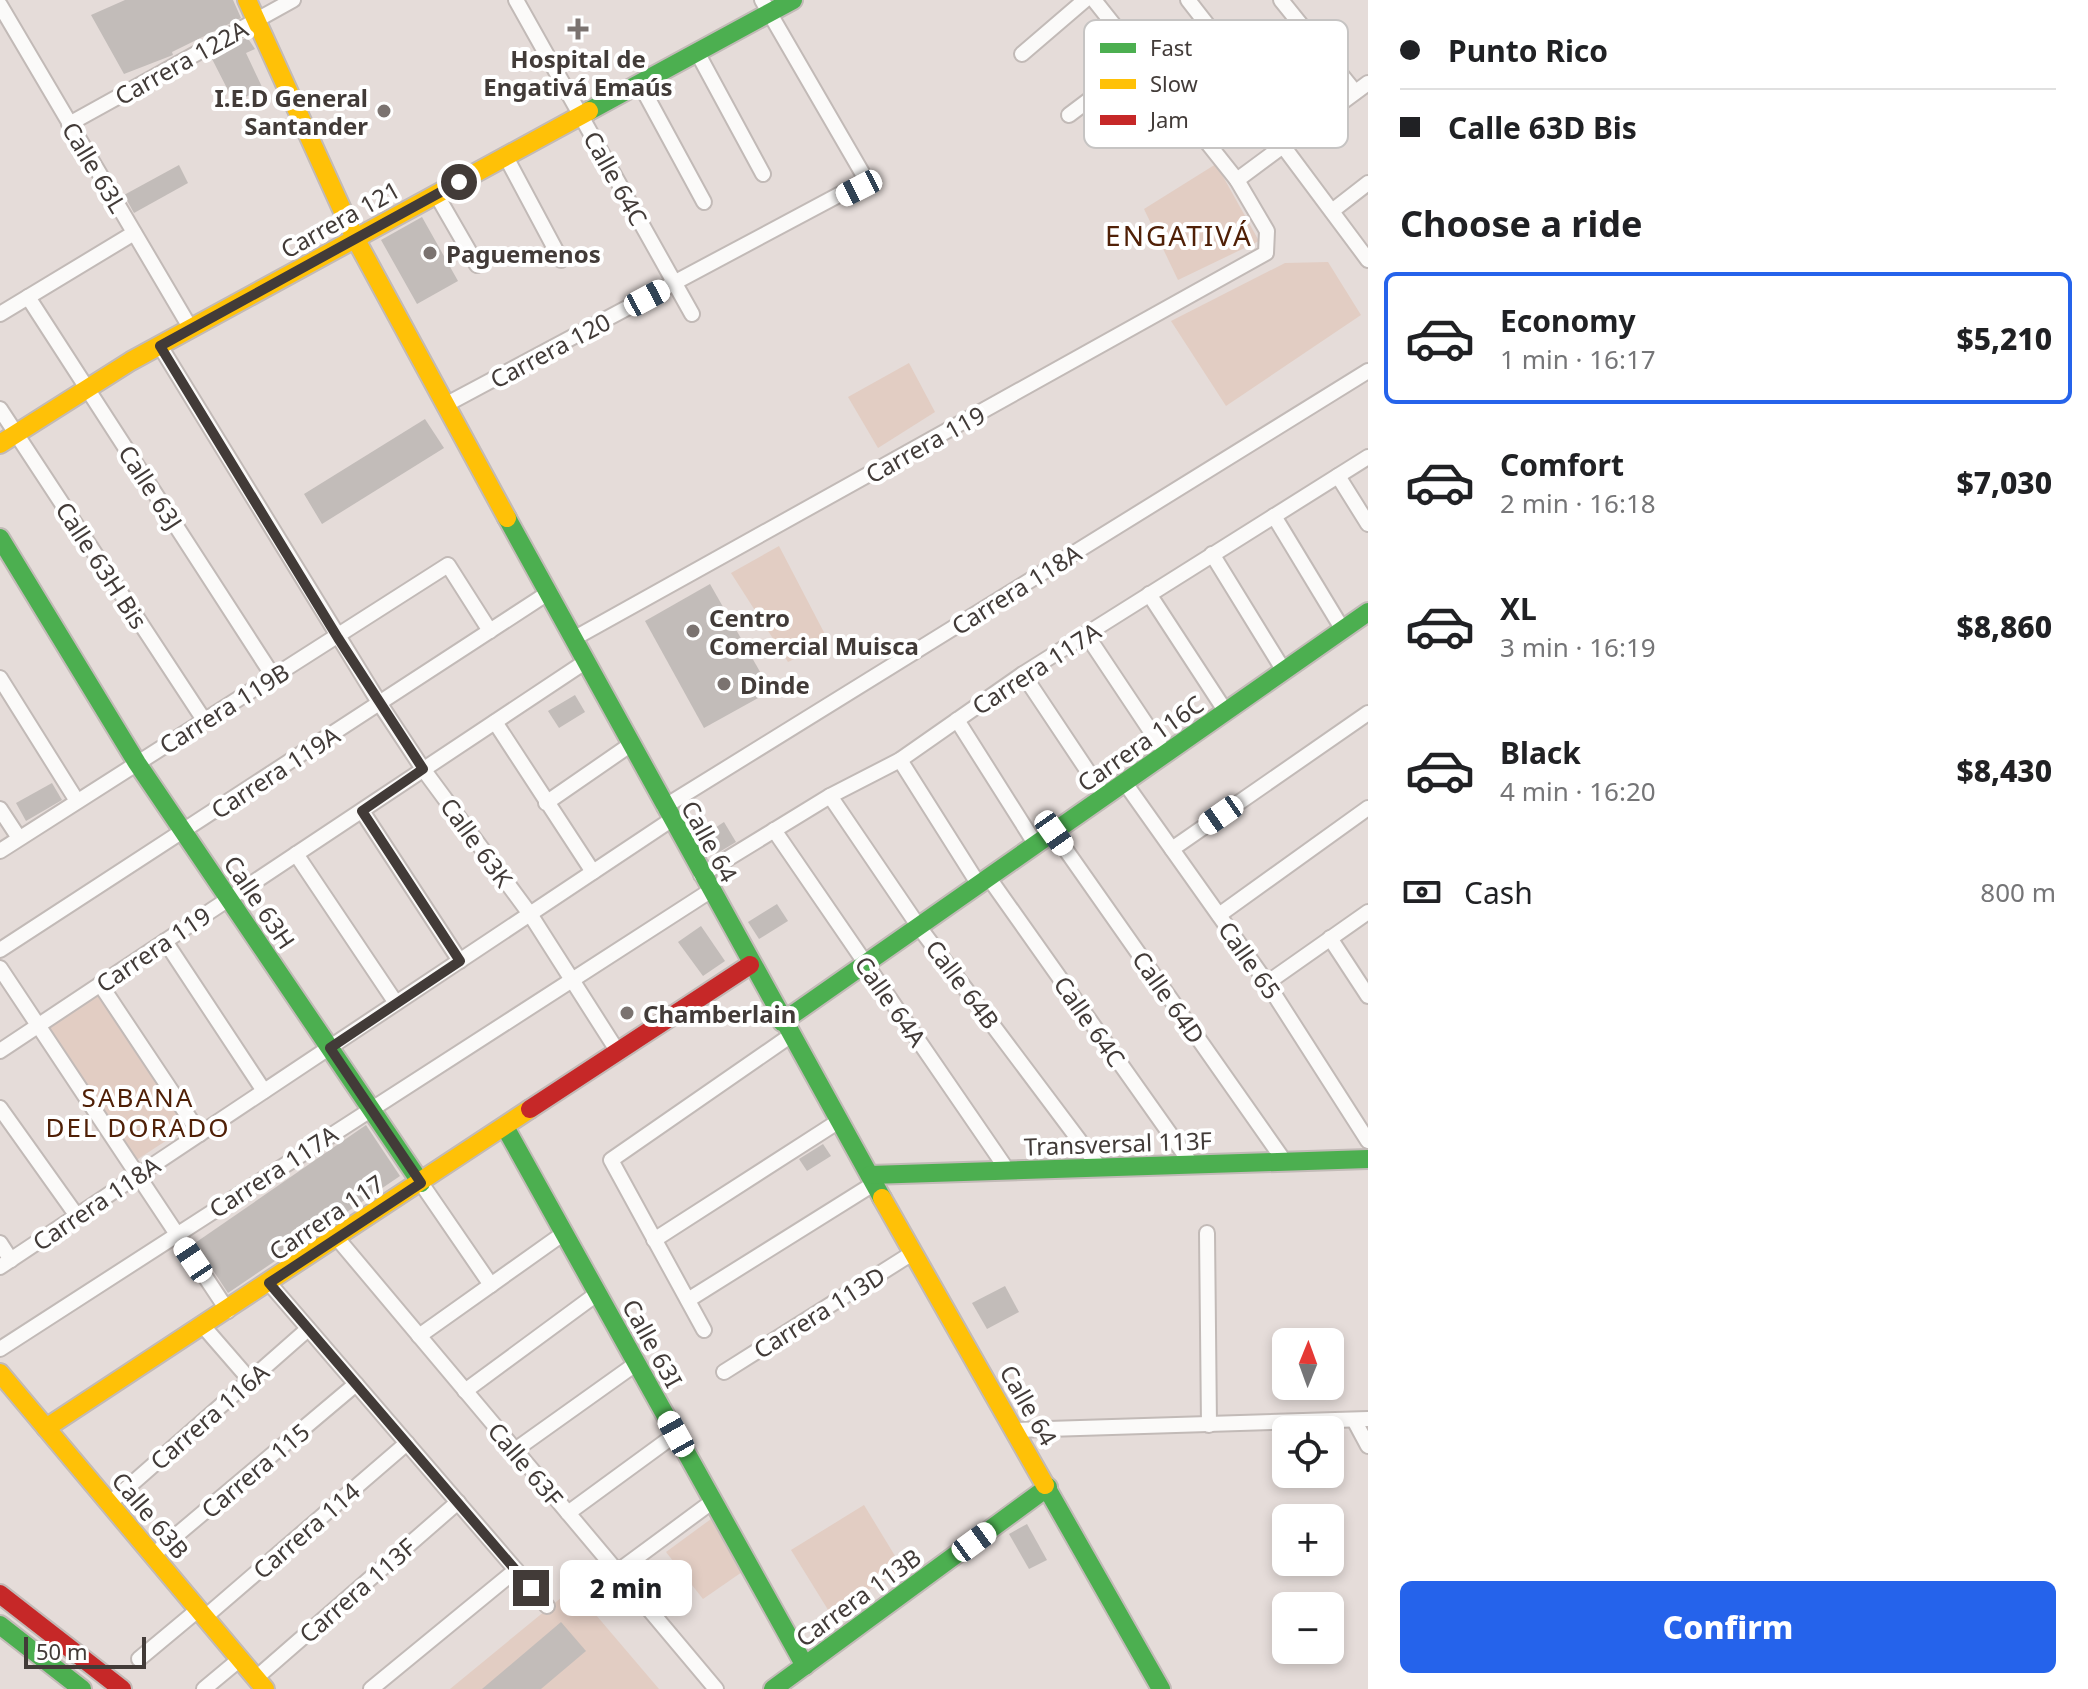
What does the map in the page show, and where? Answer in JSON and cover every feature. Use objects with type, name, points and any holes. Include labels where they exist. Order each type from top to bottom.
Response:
[{"type":"street","name":"Calle 64","points":[[247,0],[355,238],[750,965],[1161,1689]]},
{"type":"street","name":"Carrera 122A","points":[[69,124],[293,0]]},
{"type":"street","name":"Calle 64C","points":[[516,0],[692,314]]},
{"type":"street","name":"Carrera 121","points":[[0,444],[160,346],[640,84],[697,52],[765,7],[793,0]]},
{"type":"street","points":[[1022,54],[1085,0]]},
{"type":"street","points":[[1094,0],[1110,20]]},
{"type":"street","points":[[1188,0],[1203,20]]},
{"type":"street","points":[[1281,0],[1297,20]]},
{"type":"street","name":"Calle 63L","points":[[0,5],[6,32],[69,124],[191,329]]},
{"type":"street","name":"Carrera 120","points":[[447,404],[863,182],[864,176],[765,7]]},
{"type":"street","points":[[697,52],[763,174]]},
{"type":"street","points":[[1348,83],[1355,92]]},
{"type":"street","points":[[1348,97],[1368,83]]},
{"type":"street","points":[[640,84],[704,202]]},
{"type":"street","points":[[1069,115],[1084,104]]},
{"type":"street","points":[[1213,148],[1237,180],[1280,148]]},
{"type":"street","points":[[1293,148],[1332,211],[1368,260]]},
{"type":"street","points":[[506,157],[561,260]]},
{"type":"street","name":"Carrera 119","points":[[573,639],[1266,253],[1267,231],[1237,180]]},
{"type":"street","points":[[1332,211],[1368,183]]},
{"type":"street","points":[[436,194],[477,265]]},
{"type":"street","points":[[0,314],[134,233]]},
{"type":"street","name":"Calle 63J","points":[[28,297],[273,676]]},
{"type":"street","name":"Calle 63K","points":[[160,346],[380,704],[423,769],[530,914],[618,1052]]},
{"type":"street","name":"Carrera 118A","points":[[6,1264],[593,872],[667,814],[1368,371]]},
{"type":"street","name":"Calle 63H Bis","points":[[0,409],[204,720]]},
{"type":"street","name":"Carrera 117A","points":[[0,1349],[571,978],[774,830],[830,796],[900,760],[1023,674],[1368,457]]},
{"type":"street","points":[[1338,476],[1368,524]]},
{"type":"street","points":[[1274,516],[1343,630]]},
{"type":"street","name":"Calle 63H","points":[[0,538],[137,763],[491,1285]]},
{"type":"street","points":[[1212,554],[1284,671]]},
{"type":"street","name":"Carrera 119B","points":[[0,851],[448,565],[490,631]]},
{"type":"street","name":"Carrera 119A","points":[[0,950],[548,593]]},
{"type":"street","points":[[1149,594],[1226,712]]},
{"type":"street","name":"Carrera 116C","points":[[786,1029],[865,965],[1368,612]]},
{"type":"street","points":[[1086,634],[1166,754]]},
{"type":"street","name":"Carrera 119","points":[[0,1051],[585,662]]},
{"type":"street","points":[[1023,674],[1105,797]]},
{"type":"street","points":[[0,678],[77,801]]},
{"type":"street","points":[[1172,849],[1368,713]]},
{"type":"street","points":[[957,720],[1036,845]]},
{"type":"street","points":[[495,722],[593,872]]},
{"type":"street","points":[[546,803],[630,745]]},
{"type":"street","name":"Calle 64C","points":[[900,760],[984,882],[1192,1165]]},
{"type":"street","name":"Calle 65","points":[[1125,783],[1267,983],[1368,1141]]},
{"type":"street","name":"Calle 64B","points":[[830,796],[919,927],[1100,1168]]},
{"type":"street","points":[[1219,915],[1368,808]]},
{"type":"street","points":[[0,809],[19,838]]},
{"type":"street","points":[[362,811],[460,961]]},
{"type":"street","name":"Calle 64A","points":[[774,830],[1008,1171]]},
{"type":"street","name":"Calle 64D","points":[[1054,833],[1285,1162]]},
{"type":"street","points":[[296,854],[396,1003]]},
{"type":"street","points":[[1267,983],[1368,912]]},
{"type":"street","points":[[1330,938],[1368,996]]},
{"type":"street","points":[[165,941],[264,1091]]},
{"type":"street","name":"Carrera 117","points":[[46,1428],[204,1327],[750,965]]},
{"type":"street","points":[[0,968],[228,1311]]},
{"type":"street","points":[[100,984],[200,1134]]},
{"type":"street","points":[[704,1330],[611,1160],[786,1029]]},
{"type":"street","points":[[0,1108],[77,1216]]},
{"type":"street","points":[[654,1240],[839,1121]]},
{"type":"street","name":"Calle 63I","points":[[505,1127],[805,1666]]},
{"type":"street","name":"Transversal 113F","points":[[872,1179],[1008,1171],[1368,1159]]},
{"type":"street","points":[[688,1300],[872,1179]]},
{"type":"street","points":[[419,1336],[564,1233]]},
{"type":"street","points":[[1207,1233],[1209,1425]]},
{"type":"street","name":"Calle 63F","points":[[337,1238],[716,1689]]},
{"type":"street","points":[[0,1243],[6,1264]]},
{"type":"street","name":"Carrera 113D","points":[[724,1372],[914,1252]]},
{"type":"street","points":[[269,1283],[547,1606]]},
{"type":"street","points":[[465,1391],[598,1293]]},
{"type":"street","points":[[204,1327],[250,1380]]},
{"type":"street","name":"Carrera 116A","points":[[110,1503],[308,1329]]},
{"type":"street","points":[[515,1450],[637,1363]]},
{"type":"street","name":"Calle 63B","points":[[0,1373],[261,1683]]},
{"type":"street","name":"Carrera 115","points":[[153,1555],[356,1384]]},
{"type":"street","points":[[1016,1430],[1361,1420],[1368,1446]]},
{"type":"street","points":[[568,1513],[676,1434]]},
{"type":"street","name":"Carrera 114","points":[[139,1659],[202,1613],[407,1443]]},
{"type":"street","name":"Carrera 113B","points":[[773,1689],[1048,1487]]},
{"type":"street","points":[[617,1572],[713,1501]]},
{"type":"street","name":"Carrera 113F","points":[[261,1683],[458,1502]]},
{"type":"street","points":[[371,1689],[516,1570]]},
{"type":"street","points":[[0,1594],[122,1689]]},
{"type":"street","points":[[0,1625],[82,1689]]},
{"type":"street","points":[[204,1689],[240,1659]]},
{"type":"shaded area","points":[[1216,164],[1259,241],[1178,280],[1144,209]]},
{"type":"shaded area","points":[[1328,262],[1361,315],[1226,406],[1171,321],[1285,263]]},
{"type":"shaded area","points":[[909,363],[935,412],[878,448],[848,397]]},
{"type":"shaded area","points":[[779,546],[829,642],[788,662],[731,573]]},
{"type":"shaded area","points":[[100,990],[190,1125],[135,1161],[45,1027]]},
{"type":"shaded area","points":[[864,1505],[903,1569],[830,1613],[791,1550]]},
{"type":"shaded area","points":[[711,1519],[742,1572],[703,1599],[666,1552]]},
{"type":"shaded area","points":[[573,1588],[659,1689],[450,1689]]},
{"type":"building","points":[[125,0],[233,0],[241,18],[172,52],[173,55],[124,74],[91,15]]},
{"type":"building","points":[[247,37],[255,49],[246,53],[263,89],[234,102],[211,57]]},
{"type":"building","points":[[179,165],[188,183],[134,213],[124,195]]},
{"type":"building","points":[[422,217],[458,281],[417,304],[381,240]]},
{"type":"building","points":[[425,419],[444,448],[322,524],[304,494]]},
{"type":"building","points":[[710,584],[771,691],[704,728],[645,621]]},
{"type":"building","points":[[575,695],[585,712],[559,728],[548,711]]},
{"type":"building","points":[[52,783],[62,800],[26,821],[16,803]]},
{"type":"building","points":[[724,822],[736,842],[716,854],[704,835]]},
{"type":"building","points":[[777,904],[788,921],[759,939],[748,922]]},
{"type":"building","points":[[701,926],[725,961],[703,976],[678,942]]},
{"type":"building","points":[[366,1125],[400,1176],[228,1293],[195,1243]]},
{"type":"building","points":[[823,1144],[831,1156],[807,1171],[799,1159]]},
{"type":"building","points":[[1005,1286],[1019,1312],[987,1329],[972,1303]]},
{"type":"building","points":[[1027,1524],[1047,1560],[1029,1569],[1009,1534]]},
{"type":"building","points":[[561,1622],[586,1651],[541,1689],[482,1689]]},
{"type":"traffic: fast","points":[[589,111],[793,0]]},
{"type":"traffic: fast","points":[[507,518],[882,1198]]},
{"type":"traffic: fast","points":[[0,538],[137,763],[421,1183]]},
{"type":"traffic: fast","points":[[782,1022],[1368,612]]},
{"type":"traffic: fast","points":[[505,1127],[805,1666]]},
{"type":"traffic: fast","points":[[870,1175],[1368,1159]]},
{"type":"traffic: fast","points":[[1045,1485],[1161,1689]]},
{"type":"traffic: fast","points":[[773,1689],[1048,1487]]},
{"type":"traffic: fast","points":[[0,1625],[82,1689]]},
{"type":"traffic: slow","points":[[247,0],[355,238],[507,518]]},
{"type":"traffic: slow","points":[[0,444],[131,361],[589,111]]},
{"type":"traffic: slow","points":[[46,1428],[530,1109]]},
{"type":"traffic: slow","points":[[882,1198],[1045,1485]]},
{"type":"traffic: slow","points":[[0,1373],[265,1689]]},
{"type":"traffic: jam","points":[[530,1109],[750,965]]},
{"type":"traffic: jam","points":[[0,1594],[122,1689]]},
{"type":"place","name":"Hospital de Engativá Emaús","points":[[578,29]]},
{"type":"place","name":"I.E.D General Santander","points":[[384,111]]},
{"type":"place","name":"Paguemenos","points":[[430,253]]},
{"type":"place","name":"Centro Comercial Muisca","points":[[693,631]]},
{"type":"place","name":"Dinde","points":[[724,684]]},
{"type":"place","name":"Chamberlain","points":[[627,1013]]},
{"type":"district","name":"ENGATIVÁ","points":[[1179,235]]},
{"type":"district","name":"SABANA DEL DORADO","points":[[138,1112]]},
{"type":"route","points":[[459,182],[160,346],[338,638],[423,769],[362,811],[460,961],[330,1048],[421,1183],[269,1283],[531,1588]]}]
